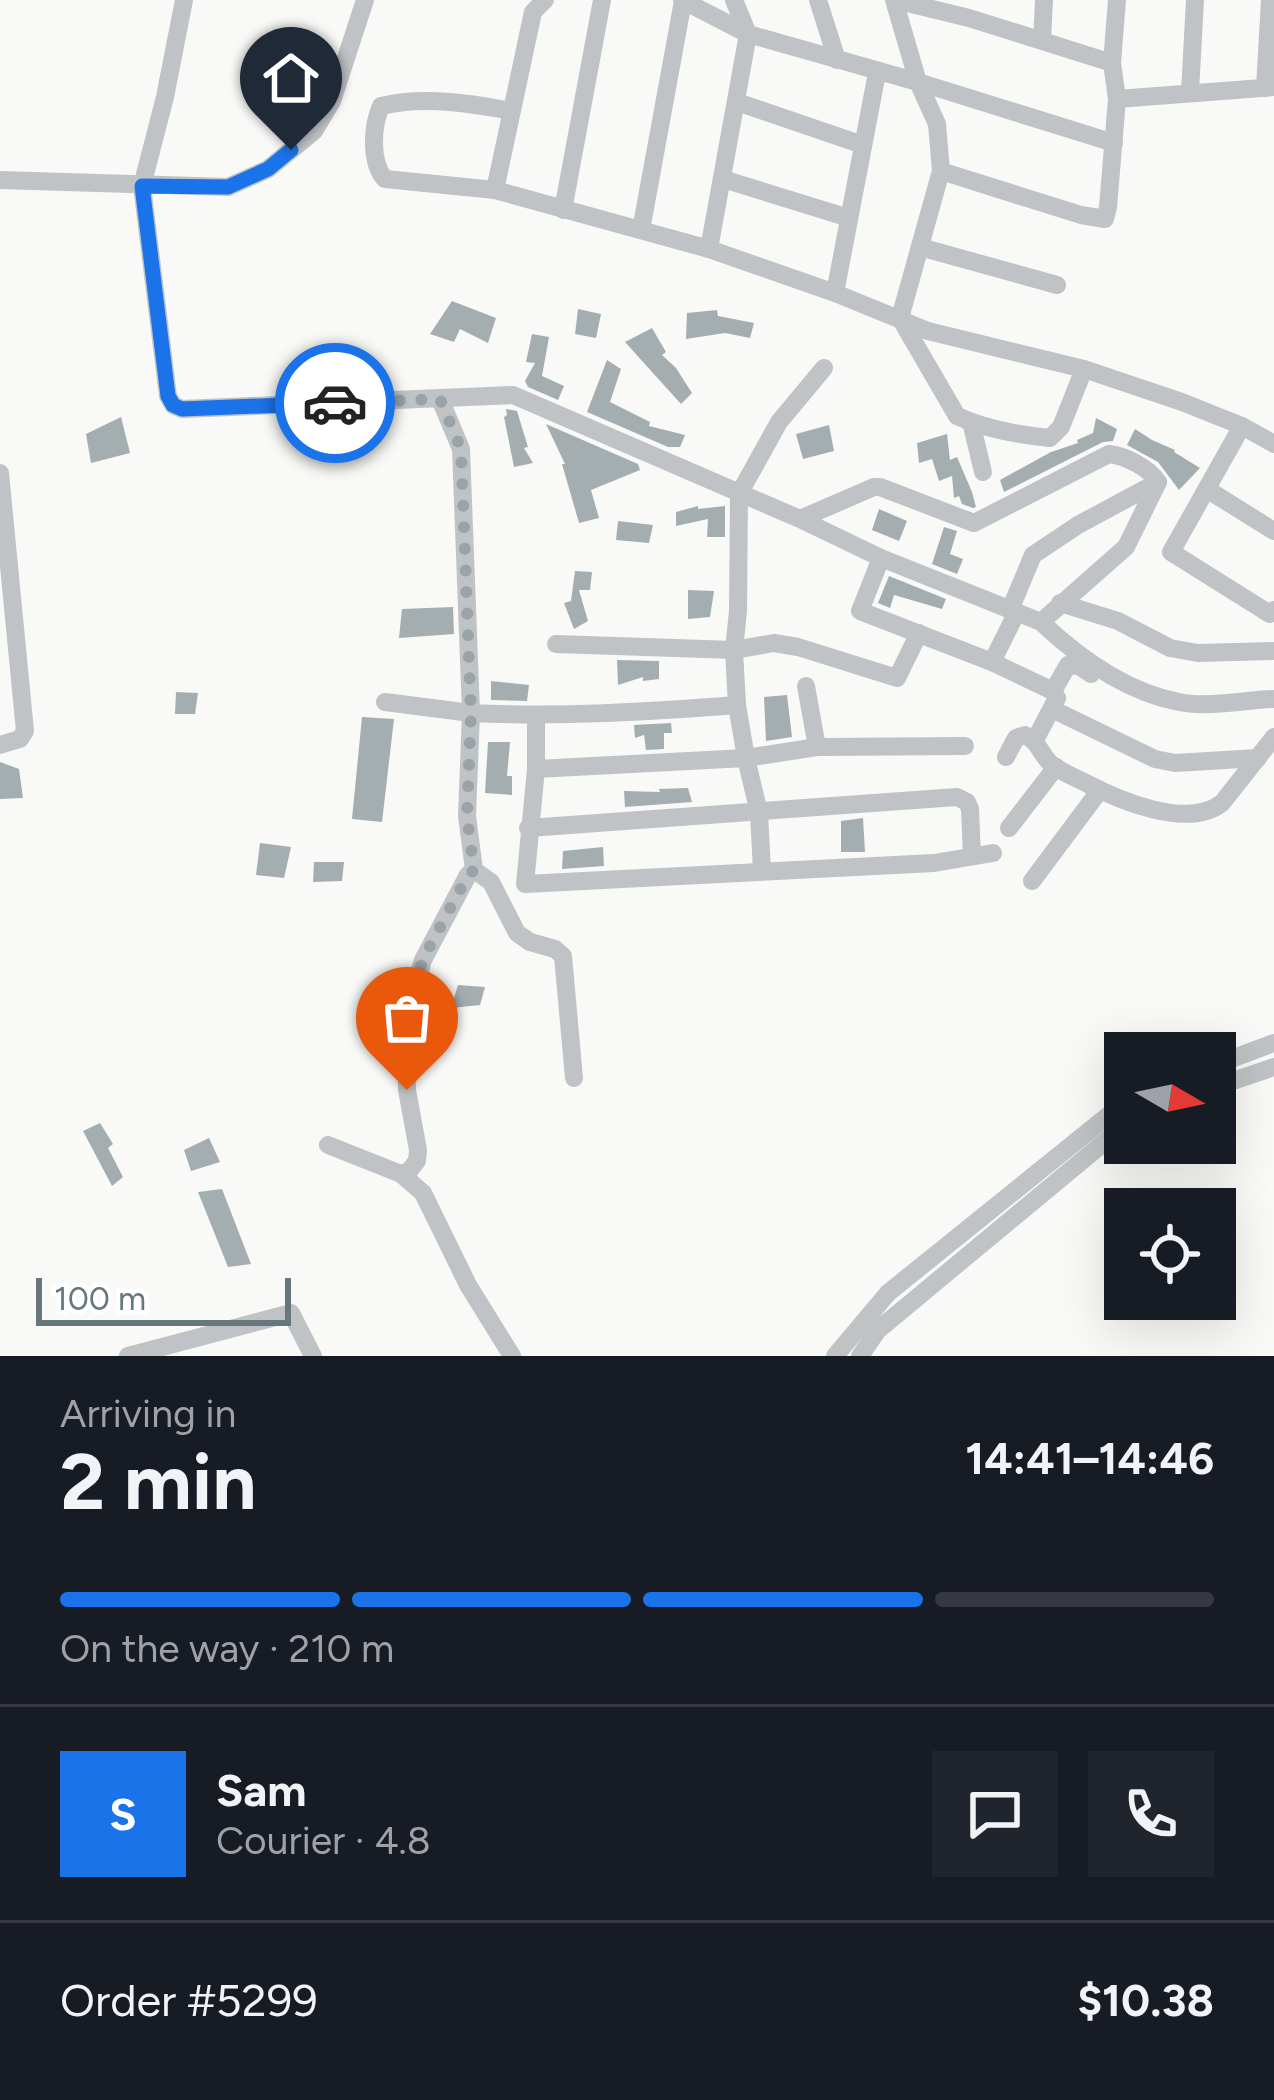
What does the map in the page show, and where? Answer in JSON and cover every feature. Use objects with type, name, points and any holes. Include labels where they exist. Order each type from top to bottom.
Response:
[{"type":"street","points":[[184,0],[142,186],[168,396],[173,405],[182,409],[513,395],[881,558],[1041,622],[1084,659],[1151,694],[1182,703],[1274,703]]},
{"type":"street","points":[[0,181],[228,187],[268,169],[314,131],[332,101],[365,0]]},
{"type":"street","points":[[495,190],[532,12],[544,0]]},
{"type":"street","points":[[563,209],[602,0]]},
{"type":"street","points":[[640,230],[682,0],[748,34],[1114,143]]},
{"type":"street","points":[[710,248],[748,34],[734,0]]},
{"type":"street","points":[[818,0],[837,60]]},
{"type":"street","points":[[1084,369],[1061,427],[1050,438],[971,422],[957,416],[900,318],[941,171],[937,124],[918,82],[894,0],[970,9],[1042,41],[1112,63]]},
{"type":"street","points":[[1042,41],[1044,0]]},
{"type":"street","points":[[941,171],[1105,219],[1117,98],[1112,63],[1117,0]]},
{"type":"street","points":[[1190,92],[1195,0]]},
{"type":"street","points":[[1117,98],[1270,87],[1270,0]]},
{"type":"street","points":[[835,293],[878,73]]},
{"type":"street","points":[[737,102],[862,145]]},
{"type":"street","points":[[511,111],[472,103],[381,106],[374,120],[376,169],[385,179],[495,190],[710,248],[928,331],[1084,369],[1182,402],[1274,444]]},
{"type":"street","points":[[723,179],[849,218]]},
{"type":"street","points":[[920,247],[1057,285]]},
{"type":"street","points":[[762,871],[759,813],[737,704],[739,494],[778,422],[824,368]]},
{"type":"street","points":[[440,399],[461,449],[471,713],[467,816],[474,870],[491,882],[517,933],[563,956],[574,1078]]},
{"type":"street","points":[[971,422],[983,472]]},
{"type":"street","points":[[1242,426],[1172,552],[1270,614],[1274,610]]},
{"type":"street","points":[[800,519],[880,487],[974,523],[1108,454],[1153,473],[1158,482]]},
{"type":"street","points":[[0,473],[25,731],[20,739],[0,746]]},
{"type":"street","points":[[1041,622],[1126,548],[1158,482]]},
{"type":"street","points":[[992,662],[1033,555],[1158,482]]},
{"type":"street","points":[[1208,490],[1274,531]]},
{"type":"street","points":[[881,558],[860,611],[992,662],[1155,759],[1175,763],[1258,758]]},
{"type":"street","points":[[1060,602],[1118,621],[1170,648],[1198,653],[1274,651]]},
{"type":"street","points":[[556,644],[734,650],[765,643],[798,647],[897,678],[919,633]]},
{"type":"street","points":[[1035,740],[1069,665],[1180,711],[1274,703]]},
{"type":"street","points":[[806,686],[817,747]]},
{"type":"street","points":[[385,702],[536,716],[737,704]]},
{"type":"street","points":[[536,716],[536,769],[524,884],[934,863],[992,853]]},
{"type":"street","points":[[1006,758],[1020,735],[1035,740],[1056,767],[1122,802],[1166,812],[1215,808],[1274,737]]},
{"type":"street","points":[[536,769],[746,758],[817,747],[965,746]]},
{"type":"street","points":[[1009,828],[1056,767]]},
{"type":"street","points":[[1032,881],[1100,790]]},
{"type":"street","points":[[529,828],[963,798],[970,809],[972,856]]},
{"type":"street","points":[[401,1174],[417,1161],[418,1150],[407,1090],[406,1020],[423,959],[474,870]]},
{"type":"street","points":[[1236,1057],[1274,1043]]},
{"type":"street","points":[[1236,1080],[1274,1067]]},
{"type":"street","points":[[835,1356],[888,1293],[1104,1119]]},
{"type":"street","points":[[860,1356],[878,1330],[1104,1142]]},
{"type":"street","points":[[328,1145],[401,1174],[423,1192],[468,1285],[512,1356]]},
{"type":"street","points":[[128,1356],[291,1313],[313,1356]]},
{"type":"building","points":[[452,301],[496,318],[488,343],[460,329],[454,342],[430,334]]},
{"type":"building","points":[[578,309],[601,314],[596,338],[575,334]]},
{"type":"building","points":[[717,310],[718,316],[754,323],[750,338],[725,333],[686,339],[687,313]]},
{"type":"building","points":[[652,328],[666,352],[662,355],[692,393],[681,404],[625,342]]},
{"type":"building","points":[[532,334],[549,337],[542,376],[564,386],[558,400],[528,387],[525,381],[535,363],[526,362]]},
{"type":"building","points":[[607,360],[621,369],[610,402],[650,422],[649,426],[685,435],[680,447],[668,447],[587,412]]},
{"type":"building","points":[[506,409],[517,411],[528,447],[524,448],[533,463],[514,467]]},
{"type":"building","points":[[121,417],[130,453],[91,463],[86,434]]},
{"type":"building","points":[[1096,418],[1117,429],[1113,441],[1004,492],[1000,480],[1078,443],[1093,433]]},
{"type":"building","points":[[546,424],[638,464],[640,470],[591,490],[599,518],[579,523],[565,464]]},
{"type":"building","points":[[829,425],[834,451],[803,459],[796,434]]},
{"type":"building","points":[[1135,429],[1200,468],[1179,490],[1158,462],[1127,445]]},
{"type":"building","points":[[947,434],[950,460],[957,457],[976,507],[962,504],[959,496],[954,498],[952,476],[939,481],[932,459],[919,463],[917,443]]},
{"type":"building","points":[[725,506],[725,537],[707,537],[708,519],[676,526],[676,512]]},
{"type":"building","points":[[879,509],[907,521],[899,541],[872,530]]},
{"type":"building","points":[[618,521],[653,525],[649,543],[616,540]]},
{"type":"building","points":[[944,527],[957,531],[950,554],[963,559],[957,574],[932,564]]},
{"type":"building","points":[[575,571],[592,572],[590,590],[579,590],[588,621],[574,629],[564,603],[571,601]]},
{"type":"building","points":[[889,576],[946,599],[942,609],[894,595],[890,608],[878,603]]},
{"type":"building","points":[[688,590],[714,591],[710,617],[688,619]]},
{"type":"building","points":[[453,607],[454,634],[399,638],[402,609]]},
{"type":"building","points":[[617,660],[659,661],[659,679],[643,681],[643,677],[618,685]]},
{"type":"building","points":[[491,681],[529,685],[527,701],[491,700]]},
{"type":"building","points":[[176,692],[198,693],[195,714],[175,714]]},
{"type":"building","points":[[787,695],[792,737],[766,741],[764,697]]},
{"type":"building","points":[[362,717],[394,719],[382,822],[352,819]]},
{"type":"building","points":[[671,723],[672,733],[664,733],[664,749],[646,750],[644,735],[635,738],[634,725]]},
{"type":"building","points":[[488,742],[510,742],[507,776],[512,776],[512,795],[485,793]]},
{"type":"building","points":[[0,762],[19,769],[23,798],[0,799]]},
{"type":"building","points":[[688,788],[692,802],[625,807],[624,791]]},
{"type":"building","points":[[863,818],[865,852],[841,852],[841,821]]},
{"type":"building","points":[[260,843],[291,847],[284,878],[256,875]]},
{"type":"building","points":[[603,847],[604,866],[562,869],[563,851]]},
{"type":"building","points":[[314,862],[344,862],[342,881],[313,882]]},
{"type":"building","points":[[458,985],[485,987],[480,1005],[451,1008]]},
{"type":"building","points":[[100,1123],[113,1144],[108,1148],[123,1177],[112,1186],[83,1131]]},
{"type":"building","points":[[209,1138],[220,1162],[191,1171],[184,1150]]},
{"type":"building","points":[[222,1189],[251,1264],[228,1267],[198,1192]]},
{"type":"way so far","points":[[335,403],[440,399],[461,449],[471,713],[467,816],[474,870],[423,959],[406,1020],[407,1090]]},
{"type":"route","points":[[291,150],[268,169],[228,187],[142,186],[168,396],[182,409],[335,403]]}]
